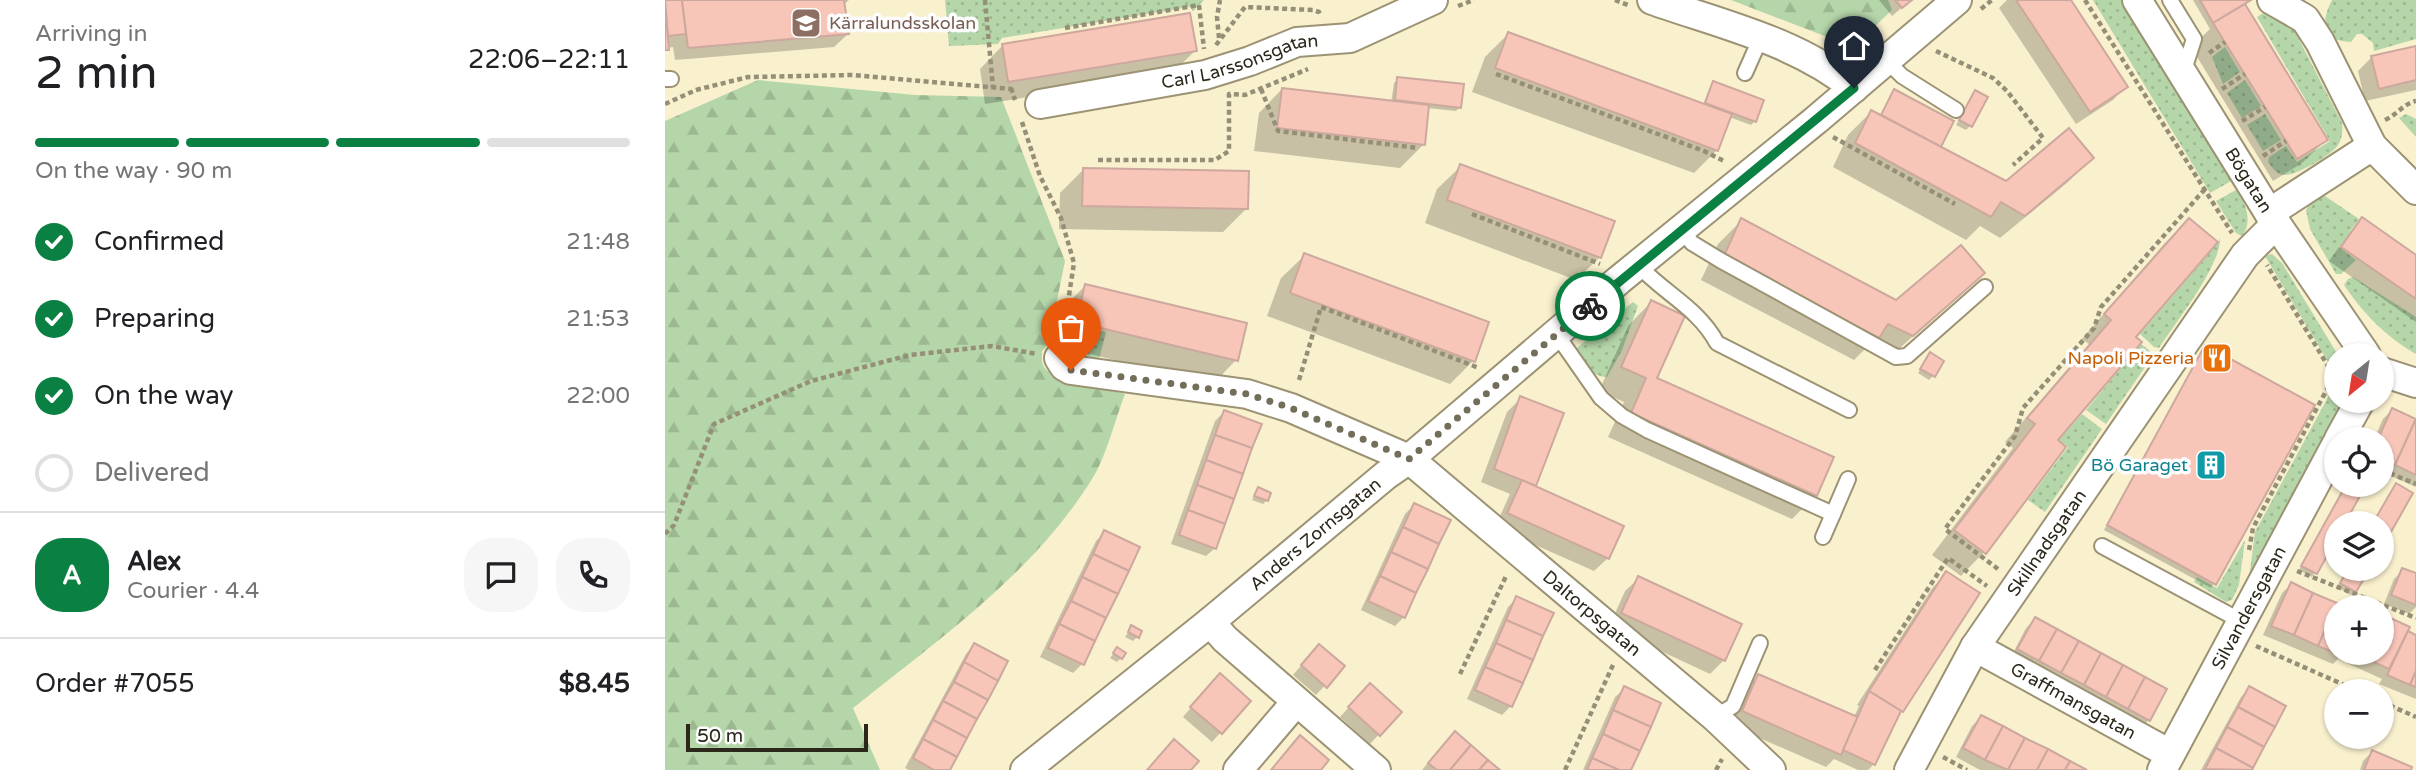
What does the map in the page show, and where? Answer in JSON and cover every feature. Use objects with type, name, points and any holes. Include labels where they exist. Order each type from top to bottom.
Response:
[{"type":"street","name":"Carl Larssonsgatan","points":[[1025,106],[1205,75],[1237,66],[1297,42],[1350,38],[1433,0]]},
{"type":"street","points":[[1652,0],[1761,37],[1834,71],[1854,88]]},
{"type":"street","name":"Anders Zornsgatan","points":[[1025,770],[1409,459],[1957,0]]},
{"type":"street","name":"Bögatan","points":[[2137,0],[2273,218],[2358,343]]},
{"type":"street","points":[[2273,0],[2305,19],[2320,42],[2368,138],[2416,190]]},
{"type":"street","name":"Skillnadsgatan","points":[[1909,770],[1975,648],[2249,251],[2273,218],[2368,138]]},
{"type":"street","name":"Daltorpsgatan","points":[[1059,358],[1064,366],[1071,370],[1247,394],[1291,408],[1409,459],[1715,718],[1771,770]]},
{"type":"street","points":[[2394,376],[2416,383]]},
{"type":"street","name":"Silvandersgatan","points":[[2166,762],[2237,628],[2261,557],[2324,463]]},
{"type":"street","points":[[1210,622],[1225,639],[1376,770]]},
{"type":"street","name":"Graffmansgatan","points":[[1975,648],[2166,762]]},
{"type":"street","points":[[1238,770],[1296,702]]},
{"type":"lane","points":[[2170,0],[2194,39],[2183,73]]},
{"type":"lane","points":[[1745,73],[1761,37]]},
{"type":"lane","points":[[1887,61],[1902,76],[1956,110]]},
{"type":"lane","points":[[1682,230],[1692,243],[1720,260],[1896,357],[1907,356],[1985,287]]},
{"type":"lane","points":[[1629,273],[1650,278],[1697,315],[1717,343],[1849,410]]},
{"type":"lane","points":[[1557,335],[1601,398],[1622,416],[1647,430],[1833,514]]},
{"type":"lane","points":[[1823,537],[1848,479]]},
{"type":"lane","points":[[2102,545],[2237,628]]},
{"type":"lane","points":[[1715,718],[1733,706],[1760,643]]},
{"type":"path","points":[[985,0],[993,88]]},
{"type":"path","points":[[1219,39],[1217,17],[1220,0]]},
{"type":"path","points":[[2085,0],[2205,189],[2249,251],[2263,260],[2334,376],[2253,528],[2261,557],[2416,618]]},
{"type":"path","points":[[1065,28],[1199,5],[1206,61]]},
{"type":"path","points":[[2206,39],[2210,63]]},
{"type":"path","points":[[2209,53],[2225,42]]},
{"type":"path","points":[[1932,49],[1993,78],[2007,91],[2043,138],[2013,164]]},
{"type":"path","points":[[1496,74],[1704,150],[1730,164]]},
{"type":"path","points":[[2216,81],[2221,91],[2245,74]]},
{"type":"path","points":[[665,104],[697,90],[748,77],[853,75],[1011,88]]},
{"type":"path","points":[[665,534],[674,525],[714,424],[811,381],[910,355],[992,346],[1059,358],[1074,263],[1061,218],[1040,176],[1025,106],[1011,88]]},
{"type":"path","points":[[1011,88],[1025,106]]},
{"type":"path","points":[[1098,160],[1215,160],[1229,151],[1229,94],[1245,95],[1261,89],[1278,131],[1418,148]]},
{"type":"path","points":[[2368,138],[2397,115],[2406,103],[2416,101]]},
{"type":"path","points":[[2234,113],[2240,123],[2265,107]]},
{"type":"path","points":[[1816,120],[1829,134],[1955,204]]},
{"type":"path","points":[[2265,164],[2261,157],[2286,142]]},
{"type":"path","points":[[2013,592],[1945,529],[2015,436],[2023,408],[2094,328],[2101,307],[2205,189]]},
{"type":"path","points":[[1472,214],[1629,273]]},
{"type":"path","points":[[1299,380],[1321,307],[1480,368],[1471,376]]},
{"type":"path","points":[[2394,475],[2416,484]]},
{"type":"path","points":[[1459,674],[1510,566],[1520,552]]},
{"type":"path","points":[[1875,670],[1948,558],[2013,592]]},
{"type":"path","points":[[2237,628],[2335,679]]},
{"type":"path","points":[[1565,770],[1617,656],[1629,645]]},
{"type":"path","points":[[2394,708],[2416,718]]},
{"type":"green space","points":[[945,0],[1204,0],[1193,11],[1190,7],[1002,38],[998,44],[949,46]]},
{"type":"green space","points":[[1731,0],[1888,0],[1892,10],[1853,47]]},
{"type":"green space","points":[[2093,0],[2121,0],[2233,180],[2210,193]]},
{"type":"green space","points":[[2332,0],[2416,0],[2416,39],[2374,51],[2373,43],[2362,34],[2357,34],[2351,42],[2334,38],[2326,29],[2325,23]]},
{"type":"green space","points":[[2271,8],[2288,18],[2342,123],[2342,135],[2334,149],[2322,159],[2285,175],[2273,169],[2268,162],[2269,157],[2286,146],[2297,162],[2330,141],[2257,17]]},
{"type":"green space","points":[[2225,47],[2240,72],[2223,84],[2212,57]]},
{"type":"green space","points":[[758,80],[915,95],[1001,97],[1065,261],[1055,310],[1053,337],[1042,351],[1043,365],[1058,377],[1069,381],[1125,394],[1097,471],[1042,545],[983,603],[853,708],[880,770],[665,770],[665,121]]},
{"type":"green space","points":[[2245,80],[2261,106],[2242,118],[2227,93]]},
{"type":"green space","points":[[2265,114],[2281,140],[2263,151],[2247,125]]},
{"type":"green space","points":[[2406,114],[2416,119],[2416,137],[2399,118]]},
{"type":"green space","points":[[2236,190],[2243,201],[2248,219],[2242,236],[2236,233],[2216,201]]},
{"type":"green space","points":[[2319,196],[2325,196],[2359,219],[2339,247],[2356,260],[2341,274],[2336,274],[2310,229],[2306,210]]},
{"type":"green space","points":[[2220,238],[2218,250],[2205,279],[2159,348],[2154,347],[2140,334]]},
{"type":"green space","points":[[2272,254],[2282,263],[2331,343],[2324,343],[2324,355],[2265,256]]},
{"type":"green space","points":[[2353,277],[2416,317],[2416,354],[2385,332],[2359,305],[2344,285]]},
{"type":"green space","points":[[1633,302],[1638,306],[1622,350],[1607,377],[1597,375],[1583,363],[1577,348]]},
{"type":"green space","points":[[1075,325],[1106,332],[1098,364],[1071,361]]},
{"type":"green space","points":[[2141,344],[2154,354],[2106,424],[2086,410]]},
{"type":"green space","points":[[2324,405],[2324,413],[2343,413],[2335,427],[2324,427],[2324,447],[2249,579],[2255,532]]},
{"type":"green space","points":[[2082,414],[2102,429],[2045,512],[2028,500],[2068,447],[2059,440]]},
{"type":"green space","points":[[2245,540],[2239,585],[2232,600],[2226,602],[2194,582],[2197,577],[2217,588]]},
{"type":"building","points":[[665,0],[682,0],[686,34],[668,36]]},
{"type":"building","points":[[682,0],[844,0],[849,34],[688,48]]},
{"type":"building","points":[[1895,0],[1912,0],[1902,8]]},
{"type":"building","points":[[2016,0],[2071,0],[2128,87],[2090,112]]},
{"type":"building","points":[[2200,0],[2251,0],[2213,23]]},
{"type":"building","points":[[2245,4],[2328,140],[2297,159],[2213,23]]},
{"type":"building","points":[[665,8],[669,50],[665,50]]},
{"type":"building","points":[[1190,13],[1197,51],[1008,82],[1002,44]]},
{"type":"building","points":[[1508,32],[1732,114],[1718,151],[1495,68]]},
{"type":"building","points":[[2416,46],[2416,80],[2379,89],[2371,56]]},
{"type":"building","points":[[1397,77],[1464,84],[1461,108],[1395,100]]},
{"type":"building","points":[[1713,81],[1764,100],[1756,122],[1705,103]]},
{"type":"building","points":[[1282,88],[1429,105],[1425,145],[1277,128]]},
{"type":"building","points":[[1894,89],[1954,121],[1941,147],[1881,115]]},
{"type":"building","points":[[1975,90],[1988,97],[1972,127],[1959,120]]},
{"type":"building","points":[[1871,110],[2006,181],[2069,128],[2094,158],[2025,216],[2001,202],[1991,217],[1855,143]]},
{"type":"building","points":[[1460,164],[1615,221],[1601,258],[1447,200]]},
{"type":"building","points":[[1083,168],[1249,171],[1248,209],[1082,206]]},
{"type":"building","points":[[2362,217],[2416,255],[2416,299],[2341,247]]},
{"type":"building","points":[[1741,218],[1896,300],[1961,245],[1985,273],[1913,336],[1888,324],[1879,338],[1724,256]]},
{"type":"building","points":[[2189,218],[2218,242],[2136,337],[2142,342],[2058,440],[2066,447],[1986,554],[1954,530],[2035,424],[2027,418],[2111,320],[2104,314]]},
{"type":"building","points":[[1304,253],[1489,322],[1475,362],[1290,293]]},
{"type":"building","points":[[1085,284],[1247,323],[1238,361],[1076,322]]},
{"type":"building","points":[[1651,300],[1685,316],[1657,378],[1834,457],[1817,496],[1631,413],[1646,378],[1621,367]]},
{"type":"building","name":"Bö Garaget","points":[[2205,345],[2315,405],[2216,585],[2107,525]]},
{"type":"building","points":[[1930,352],[1944,361],[1935,377],[1920,369]]},
{"type":"building","points":[[1520,396],[1564,413],[1536,486],[1494,469]]},
{"type":"building","points":[[2394,409],[2416,419],[2395,465],[2394,427],[2383,427]]},
{"type":"building","points":[[1224,410],[1262,424],[1252,448],[1215,435]]},
{"type":"building","points":[[2416,419],[2416,475],[2395,465]]},
{"type":"building","points":[[1215,435],[1252,448],[1243,474],[1206,460]]},
{"type":"building","points":[[1206,460],[1243,474],[1234,499],[1197,485]]},
{"type":"building","points":[[1522,480],[1624,526],[1609,559],[1507,513]]},
{"type":"building","points":[[2396,483],[2413,493],[2394,527],[2394,511],[2380,511],[2388,497],[2394,497]]},
{"type":"building","points":[[1197,485],[1234,499],[1225,524],[1188,510]]},
{"type":"building","points":[[1258,487],[1271,493],[1268,501],[1254,496]]},
{"type":"building","points":[[2339,497],[2359,497],[2352,511],[2332,511]]},
{"type":"building","points":[[1414,503],[1451,520],[1439,544],[1403,527]]},
{"type":"building","points":[[1188,510],[1225,524],[1216,549],[1179,535]]},
{"type":"building","points":[[2324,525],[2324,561],[2317,574],[2301,566]]},
{"type":"building","points":[[1403,527],[1439,544],[1428,569],[1391,552]]},
{"type":"building","points":[[1104,530],[1140,547],[1129,571],[1093,554]]},
{"type":"building","points":[[1391,552],[1428,569],[1416,593],[1380,576]]},
{"type":"building","points":[[1093,554],[1129,571],[1118,594],[1082,577]]},
{"type":"building","points":[[2402,568],[2416,573],[2416,605],[2391,595]]},
{"type":"building","points":[[1946,571],[1980,593],[1903,712],[1869,691]]},
{"type":"building","points":[[1380,576],[1416,593],[1405,618],[1368,601]]},
{"type":"building","points":[[1638,576],[1742,624],[1725,661],[1621,613]]},
{"type":"building","points":[[1082,577],[1118,594],[1106,618],[1071,601]]},
{"type":"building","points":[[2341,581],[2363,581],[2356,592],[2340,583]]},
{"type":"building","points":[[2291,582],[2313,593],[2294,635],[2271,626]]},
{"type":"building","points":[[2313,593],[2324,598],[2324,632],[2318,646],[2294,635]]},
{"type":"building","points":[[1516,596],[1554,613],[1543,636],[1506,620]]},
{"type":"building","points":[[1071,601],[1106,618],[1095,641],[1059,624]]},
{"type":"building","points":[[2035,617],[2057,629],[2039,661],[2017,649]]},
{"type":"building","points":[[1506,620],[1543,636],[1533,660],[1496,643]]},
{"type":"building","points":[[2394,620],[2410,627],[2394,659]]},
{"type":"building","points":[[1059,624],[1095,641],[1084,665],[1048,648]]},
{"type":"building","points":[[1131,625],[1142,631],[1139,638],[1128,632]]},
{"type":"building","points":[[2057,629],[2079,641],[2061,673],[2039,661]]},
{"type":"building","points":[[2408,631],[2416,635],[2416,671],[2410,685],[2387,675]]},
{"type":"building","points":[[2324,632],[2324,648],[2318,646]]},
{"type":"building","points":[[2079,641],[2101,653],[2084,685],[2061,673]]},
{"type":"building","points":[[974,643],[1008,661],[998,681],[964,662]]},
{"type":"building","points":[[1496,643],[1533,660],[1523,683],[1485,667]]},
{"type":"building","points":[[1319,644],[1345,666],[1327,688],[1301,665]]},
{"type":"building","points":[[1117,647],[1126,653],[1122,659],[1113,653]]},
{"type":"building","points":[[2101,653],[2123,665],[2106,697],[2084,685]]},
{"type":"building","points":[[964,662],[998,681],[988,700],[954,682]]},
{"type":"building","points":[[2123,665],[2145,677],[2128,709],[2106,697]]},
{"type":"building","points":[[1485,667],[1523,683],[1512,707],[1475,690]]},
{"type":"building","points":[[2416,671],[2416,687],[2410,685]]},
{"type":"building","points":[[1220,673],[1251,701],[1222,734],[1190,707]]},
{"type":"building","points":[[1758,674],[1858,717],[1841,755],[1742,711]]},
{"type":"building","points":[[2145,677],[2167,689],[2150,721],[2128,709]]},
{"type":"building","points":[[954,682],[988,700],[977,719],[943,701]]},
{"type":"building","points":[[1370,683],[1402,712],[1380,736],[1348,707]]},
{"type":"building","points":[[1624,686],[1661,703],[1651,727],[1613,710]]},
{"type":"building","points":[[2249,686],[2286,706],[2275,727],[2238,707]]},
{"type":"building","points":[[1869,691],[1901,711],[1875,765],[1843,750]]},
{"type":"building","points":[[943,701],[977,719],[967,738],[933,720]]},
{"type":"building","points":[[2238,707],[2275,727],[2264,747],[2227,727]]},
{"type":"building","points":[[1613,710],[1651,727],[1640,751],[1603,734]]},
{"type":"building","points":[[1981,715],[2003,726],[1985,760],[1963,748]]},
{"type":"building","points":[[933,720],[967,738],[957,757],[923,739]]},
{"type":"building","points":[[2003,726],[2025,738],[2008,770],[1985,760]]},
{"type":"building","points":[[2227,727],[2264,747],[2253,768],[2216,748]]},
{"type":"building","points":[[1455,731],[1471,745],[1450,770],[1437,770],[1428,763]]},
{"type":"building","points":[[1603,734],[1640,751],[1631,770],[1619,770],[1592,758]]},
{"type":"building","points":[[1300,735],[1329,760],[1321,770],[1271,770]]},
{"type":"building","points":[[2025,738],[2048,749],[2037,770],[2008,770]]},
{"type":"building","points":[[923,739],[957,757],[950,770],[934,770],[913,758]]},
{"type":"building","points":[[1174,739],[1199,761],[1191,770],[1147,770]]},
{"type":"building","points":[[1471,745],[1488,760],[1479,770],[1450,770]]},
{"type":"building","points":[[2216,748],[2253,768],[2252,770],[2205,769]]},
{"type":"building","points":[[2048,749],[2070,761],[2065,770],[2037,770]]},
{"type":"building","points":[[2372,750],[2412,767],[2411,770],[2364,770]]},
{"type":"building","points":[[1592,758],[1619,770],[1587,770]]},
{"type":"building","points":[[1488,760],[1500,770],[1479,770]]},
{"type":"building","points":[[2070,761],[2087,770],[2065,770]]},
{"type":"way so far","points":[[1071,370],[1247,394],[1291,408],[1409,459],[1590,306]]},
{"type":"place","name":"Kärralundsskolan","points":[[806,23]]},
{"type":"place","name":"Napoli Pizzeria","points":[[2217,358]]},
{"type":"place","name":"Bö Garaget","points":[[2211,465]]},
{"type":"route","points":[[1590,306],[1854,88]]}]
